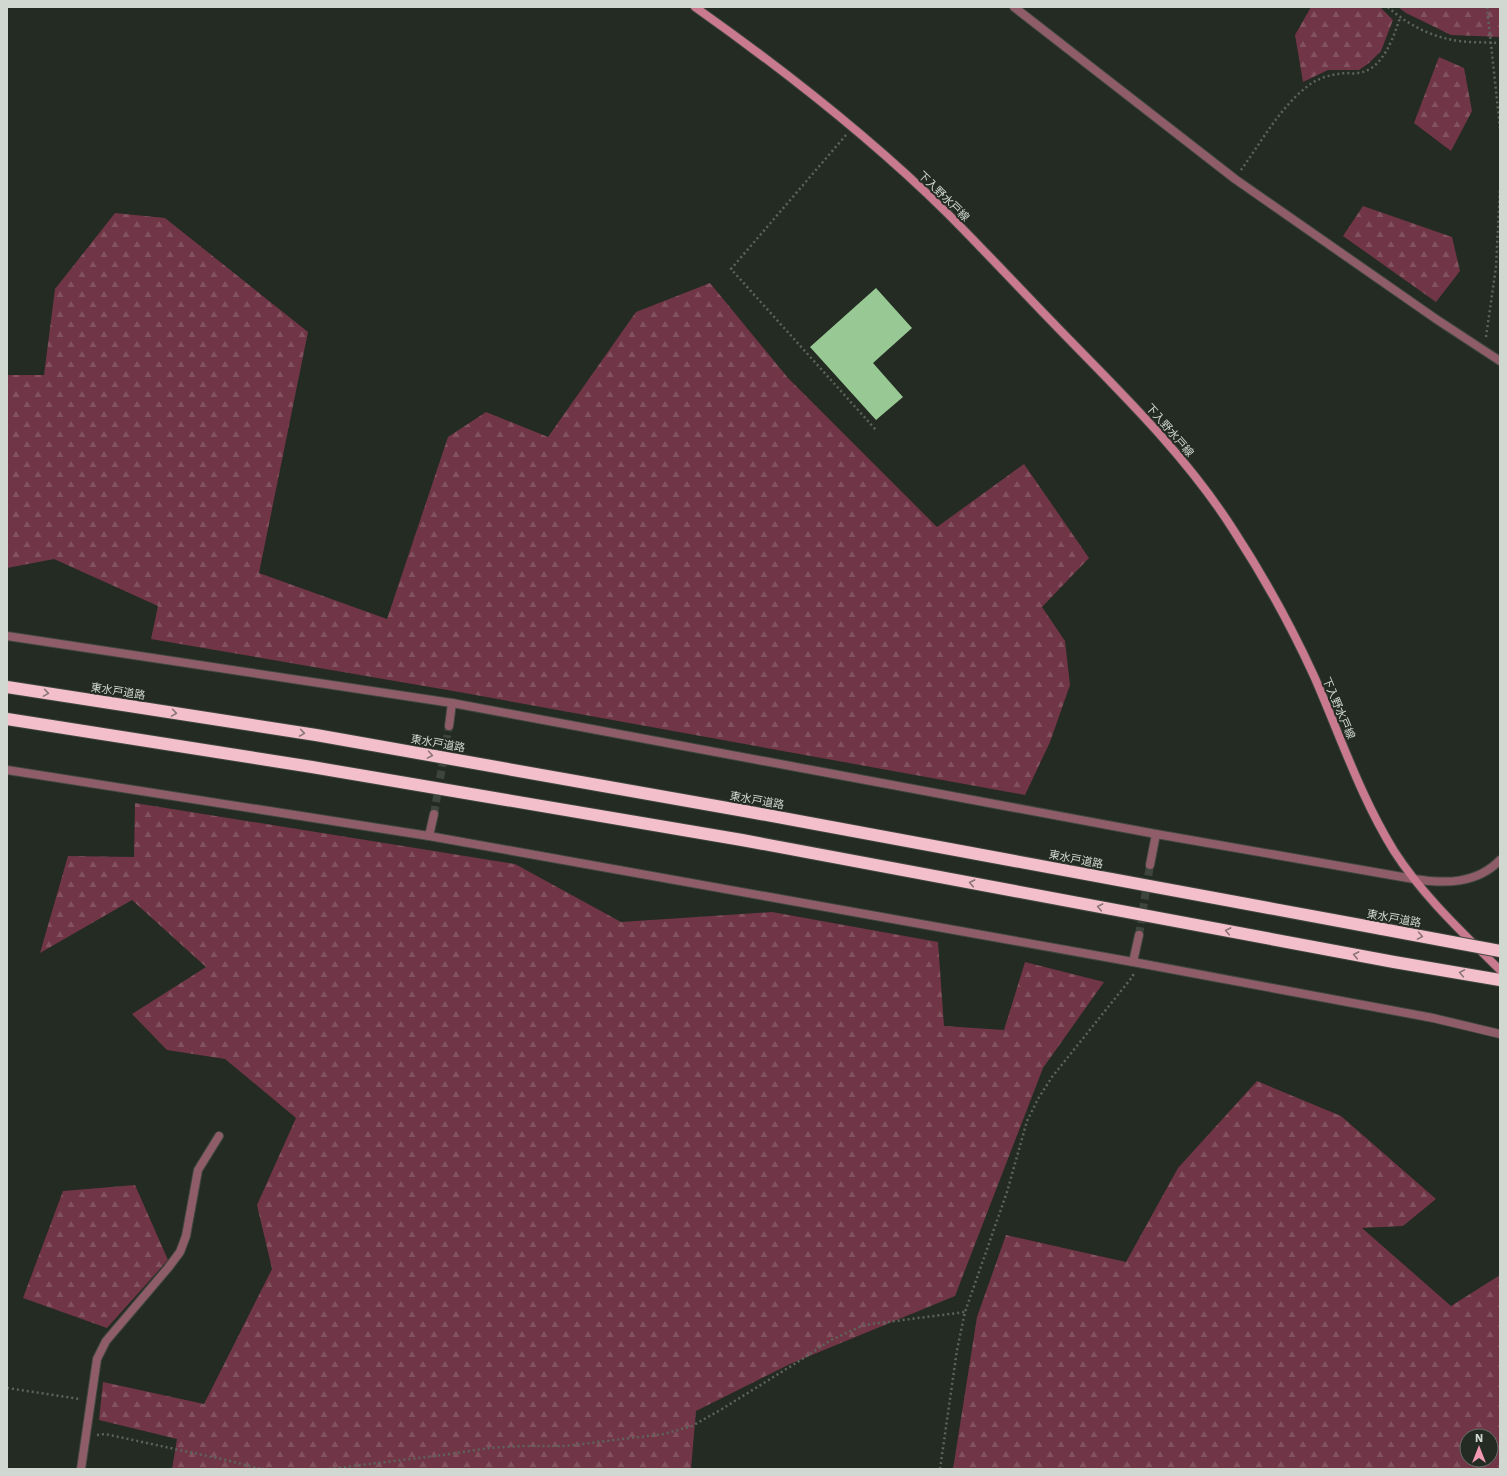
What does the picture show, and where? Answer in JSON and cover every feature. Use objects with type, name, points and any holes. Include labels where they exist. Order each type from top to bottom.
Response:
[{"type":"highway","name":"東水戸道路","points":[[7,687],[316,735],[742,810],[1500,951]]},
{"type":"highway","points":[[7,719],[312,767],[734,838],[1394,962],[1500,980]]},
{"type":"main road","name":"下入野水戸線","points":[[695,7],[786,73],[852,128],[946,212],[1146,419],[1206,491],[1232,527],[1251,558],[1296,639],[1314,676],[1363,793],[1392,848],[1414,879],[1443,915],[1500,970]]},
{"type":"street","points":[[1014,7],[1235,179],[1500,361]]},
{"type":"street","points":[[7,636],[452,703],[1156,834],[1414,879],[1436,882],[1464,880],[1487,870],[1499,862]]},
{"type":"street","points":[[449,726],[452,703]]},
{"type":"street","points":[[7,770],[429,836],[1133,962],[1433,1018],[1500,1034]]},
{"type":"street","points":[[429,836],[434,814]]},
{"type":"street","points":[[1150,866],[1156,834]]},
{"type":"street","points":[[1133,962],[1138,935]]},
{"type":"street","points":[[81,1469],[97,1358],[106,1341],[180,1252],[186,1236],[198,1170],[219,1136]]},
{"type":"path","points":[[1388,7],[1400,18],[1447,39],[1500,43]]},
{"type":"path","points":[[1487,7],[1500,128]]},
{"type":"path","points":[[1235,179],[1285,108],[1309,85],[1327,75],[1358,73],[1375,65],[1384,55],[1400,18]]},
{"type":"path","points":[[852,128],[731,269],[876,430]]},
{"type":"path","points":[[1484,351],[1496,267],[1500,188]]},
{"type":"path","points":[[940,1469],[957,1350],[965,1312],[1007,1192],[1027,1121],[1052,1076],[1133,976],[1133,962]]},
{"type":"path","points":[[329,1469],[443,1456],[489,1448],[565,1446],[664,1434],[692,1426],[796,1364],[831,1340],[864,1325],[965,1312]]},
{"type":"path","points":[[7,1388],[91,1401]]},
{"type":"path","points":[[85,1437],[105,1434],[261,1469]]},
{"type":"green space","points":[[1311,7],[1380,7],[1393,20],[1381,51],[1369,63],[1359,70],[1328,70],[1303,82],[1295,35]]},
{"type":"green space","points":[[1398,7],[1500,7],[1500,37],[1451,35],[1406,13]]},
{"type":"green space","points":[[1439,57],[1464,68],[1472,111],[1451,151],[1414,123]]},
{"type":"green space","points":[[1363,206],[1452,237],[1460,271],[1436,302],[1343,236]]},
{"type":"green space","points":[[115,213],[165,218],[308,332],[259,573],[387,619],[448,437],[486,412],[548,437],[636,312],[710,283],[788,378],[937,527],[1024,464],[1089,558],[1042,607],[1065,641],[1070,685],[1050,742],[1025,795],[459,692],[151,639],[158,606],[54,559],[7,568],[7,375],[44,375],[55,289]]},
{"type":"green space","points":[[135,803],[515,864],[621,922],[772,912],[938,942],[944,1026],[1004,1030],[1025,962],[1104,982],[1043,1068],[955,1296],[790,1364],[696,1411],[691,1469],[172,1469],[177,1439],[99,1420],[103,1382],[204,1404],[272,1269],[257,1205],[296,1118],[225,1059],[167,1050],[132,1014],[206,967],[132,900],[40,953],[68,856],[134,857]]},
{"type":"green space","points":[[1257,1081],[1341,1116],[1436,1199],[1403,1226],[1362,1228],[1451,1306],[1500,1275],[1500,1469],[953,1469],[977,1317],[1006,1235],[1126,1262],[1178,1168]]},
{"type":"green space","points":[[135,1185],[168,1260],[107,1328],[23,1298],[63,1191]]},
{"type":"building","points":[[876,288],[912,328],[873,363],[903,397],[876,420],[810,347]]},
{"type":"tunnel","points":[[434,814],[449,726]]},
{"type":"tunnel","points":[[1139,935],[1150,865]]}]
